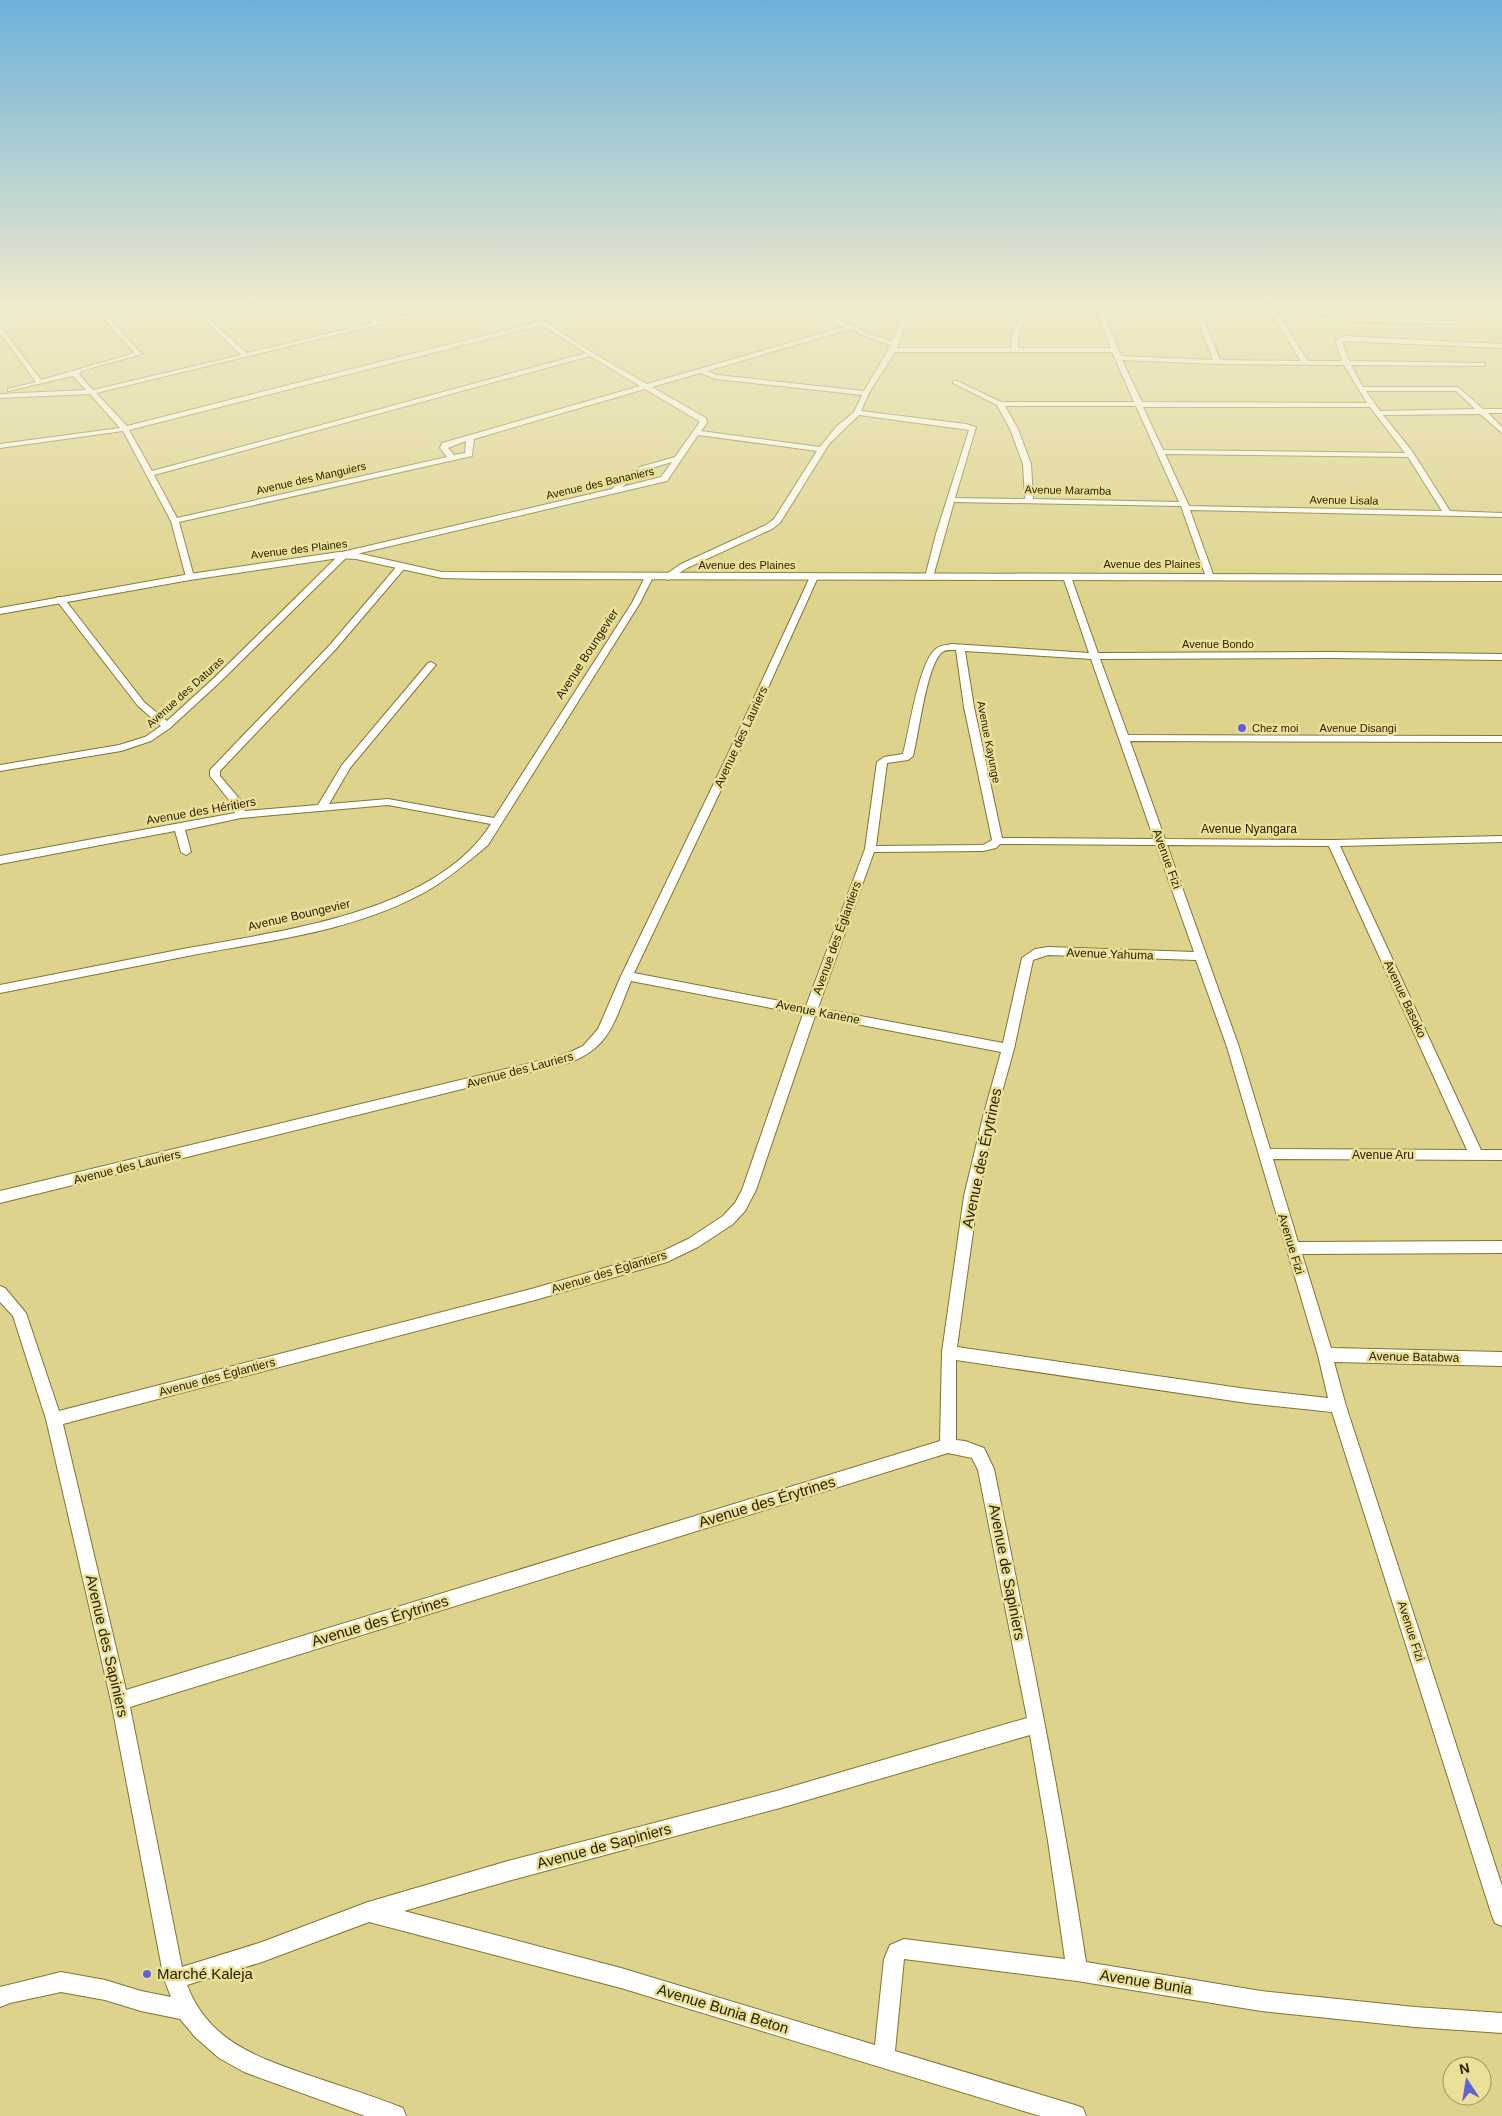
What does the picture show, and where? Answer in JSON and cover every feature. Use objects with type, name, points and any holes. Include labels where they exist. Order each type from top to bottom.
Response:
[{"type":"street","points":[[102,404],[125,429],[175,521],[190,577]]},
{"type":"street","points":[[0,446],[125,429],[225,404]]},
{"type":"street","points":[[149,474],[408,404]]},
{"type":"street","points":[[452,458],[444,446],[592,404]]},
{"type":"street","points":[[675,404],[703,420],[696,433],[822,449]]},
{"type":"street","points":[[668,577],[684,566],[773,524],[822,449],[839,429],[857,413],[861,404]]},
{"type":"street","points":[[1029,500],[1027,464],[1018,436],[1000,404],[1373,405],[1410,455],[1448,514]]},
{"type":"street","points":[[1473,404],[1501,428]]},
{"type":"street","points":[[1140,405],[1185,506],[1210,576]]},
{"type":"street","points":[[1379,413],[1502,410]]},
{"type":"street","points":[[857,413],[966,426],[973,429],[950,500],[929,578]]},
{"type":"street","name":"Avenue des Bananiers","points":[[345,554],[664,479],[696,433]]},
{"type":"street","name":"Avenue des Manguiers","points":[[175,521],[470,453],[470,438]]},
{"type":"street","points":[[1162,452],[1410,455]]},
{"type":"street","points":[[614,491],[624,480],[661,461],[679,458]]},
{"type":"street","name":"Avenue Maramba","points":[[950,500],[1029,500],[1185,506]]},
{"type":"street","name":"Avenue Lisala","points":[[1185,506],[1502,515]]},
{"type":"street","name":"Avenue des Plaines","points":[[0,611],[190,577],[345,554],[442,574],[649,578],[1210,576],[1502,578]]},
{"type":"street","name":"Avenue des Daturas","points":[[0,768],[121,748],[148,739],[166,726],[217,680],[345,554]]},
{"type":"street","points":[[240,815],[238,804],[215,776],[215,770],[332,648],[401,567]]},
{"type":"street","name":"Avenue Fizi","points":[[1068,576],[1234,1047],[1264,1154],[1325,1355],[1338,1406],[1502,1916]]},
{"type":"street","name":"Avenue des Lauriers","points":[[0,1197],[548,1064],[578,1055],[600,1038],[627,976],[734,752],[814,577]]},
{"type":"street","name":"Avenue Boungevier","points":[[0,989],[332,924],[362,915],[391,903],[447,876],[484,843],[632,610],[649,578]]},
{"type":"street","points":[[60,599],[141,704],[166,726]]},
{"type":"street","name":"Avenue Bondo","points":[[936,653],[946,648],[1095,656],[1333,655],[1502,657]]},
{"type":"street","name":"Avenue Kayunge","points":[[960,649],[969,707],[996,841]]},
{"type":"street","name":"Avenue des Églantiers","points":[[54,1420],[535,1294],[667,1256],[693,1243],[728,1220],[740,1207],[749,1190],[811,1010],[870,849],[882,762],[887,758],[902,759],[908,756],[921,698],[936,653]]},
{"type":"street","points":[[321,808],[346,767],[432,665]]},
{"type":"street","name":"Avenue Disangi","points":[[1124,738],[1502,739]]},
{"type":"street","name":"Avenue des Héritiers","points":[[0,860],[240,815],[374,802],[400,803],[497,822]]},
{"type":"street","points":[[179,827],[186,852]]},
{"type":"street","name":"Avenue Nyangara","points":[[870,849],[983,848],[992,846],[996,841],[1333,843],[1502,839]]},
{"type":"street","name":"Avenue Basoko","points":[[1333,843],[1477,1156]]},
{"type":"street","name":"Avenue Yahuma","points":[[1025,966],[1028,958],[1039,952],[1202,956]]},
{"type":"street","name":"Avenue des Érytrines","points":[[120,1701],[948,1446],[949,1352],[971,1196],[989,1117],[1008,1048],[1025,966]]},
{"type":"street","name":"Avenue Kanene","points":[[627,976],[1008,1048]]},
{"type":"street","name":"Avenue Aru","points":[[1264,1154],[1502,1155]]},
{"type":"street","points":[[1292,1248],[1502,1247]]},
{"type":"street","name":"Avenue des Sapiniers","points":[[0,1292],[19,1314],[54,1420],[120,1701],[174,1979],[186,2010]]},
{"type":"street","points":[[949,1352],[1247,1396],[1338,1406]]},
{"type":"street","name":"Avenue Batabwa","points":[[1325,1355],[1502,1359]]},
{"type":"street","name":"Avenue de Sapiniers","points":[[948,1446],[965,1448],[978,1453],[986,1469],[1037,1724],[1058,1840],[1077,1971]]},
{"type":"street","name":"Avenue de Sapiniers","points":[[174,1979],[262,1952],[368,1912],[508,1871],[780,1800],[1037,1724]]},
{"type":"street","name":"Avenue Bunia Beton","points":[[368,1912],[621,1978],[1075,2116]]},
{"type":"street","name":"Avenue Bunia","points":[[884,2058],[894,1959],[900,1950],[904,1949],[1077,1971],[1262,2001],[1415,2017],[1502,2023]]},
{"type":"street","points":[[0,1997],[61,1982],[105,1990],[141,2001],[186,2010],[208,2035],[226,2051],[251,2064],[395,2116]]},
{"type":"place","name":"Chez moi","points":[[1242,728]]},
{"type":"place","name":"Marché Kaleja","points":[[147,1974]]}]
